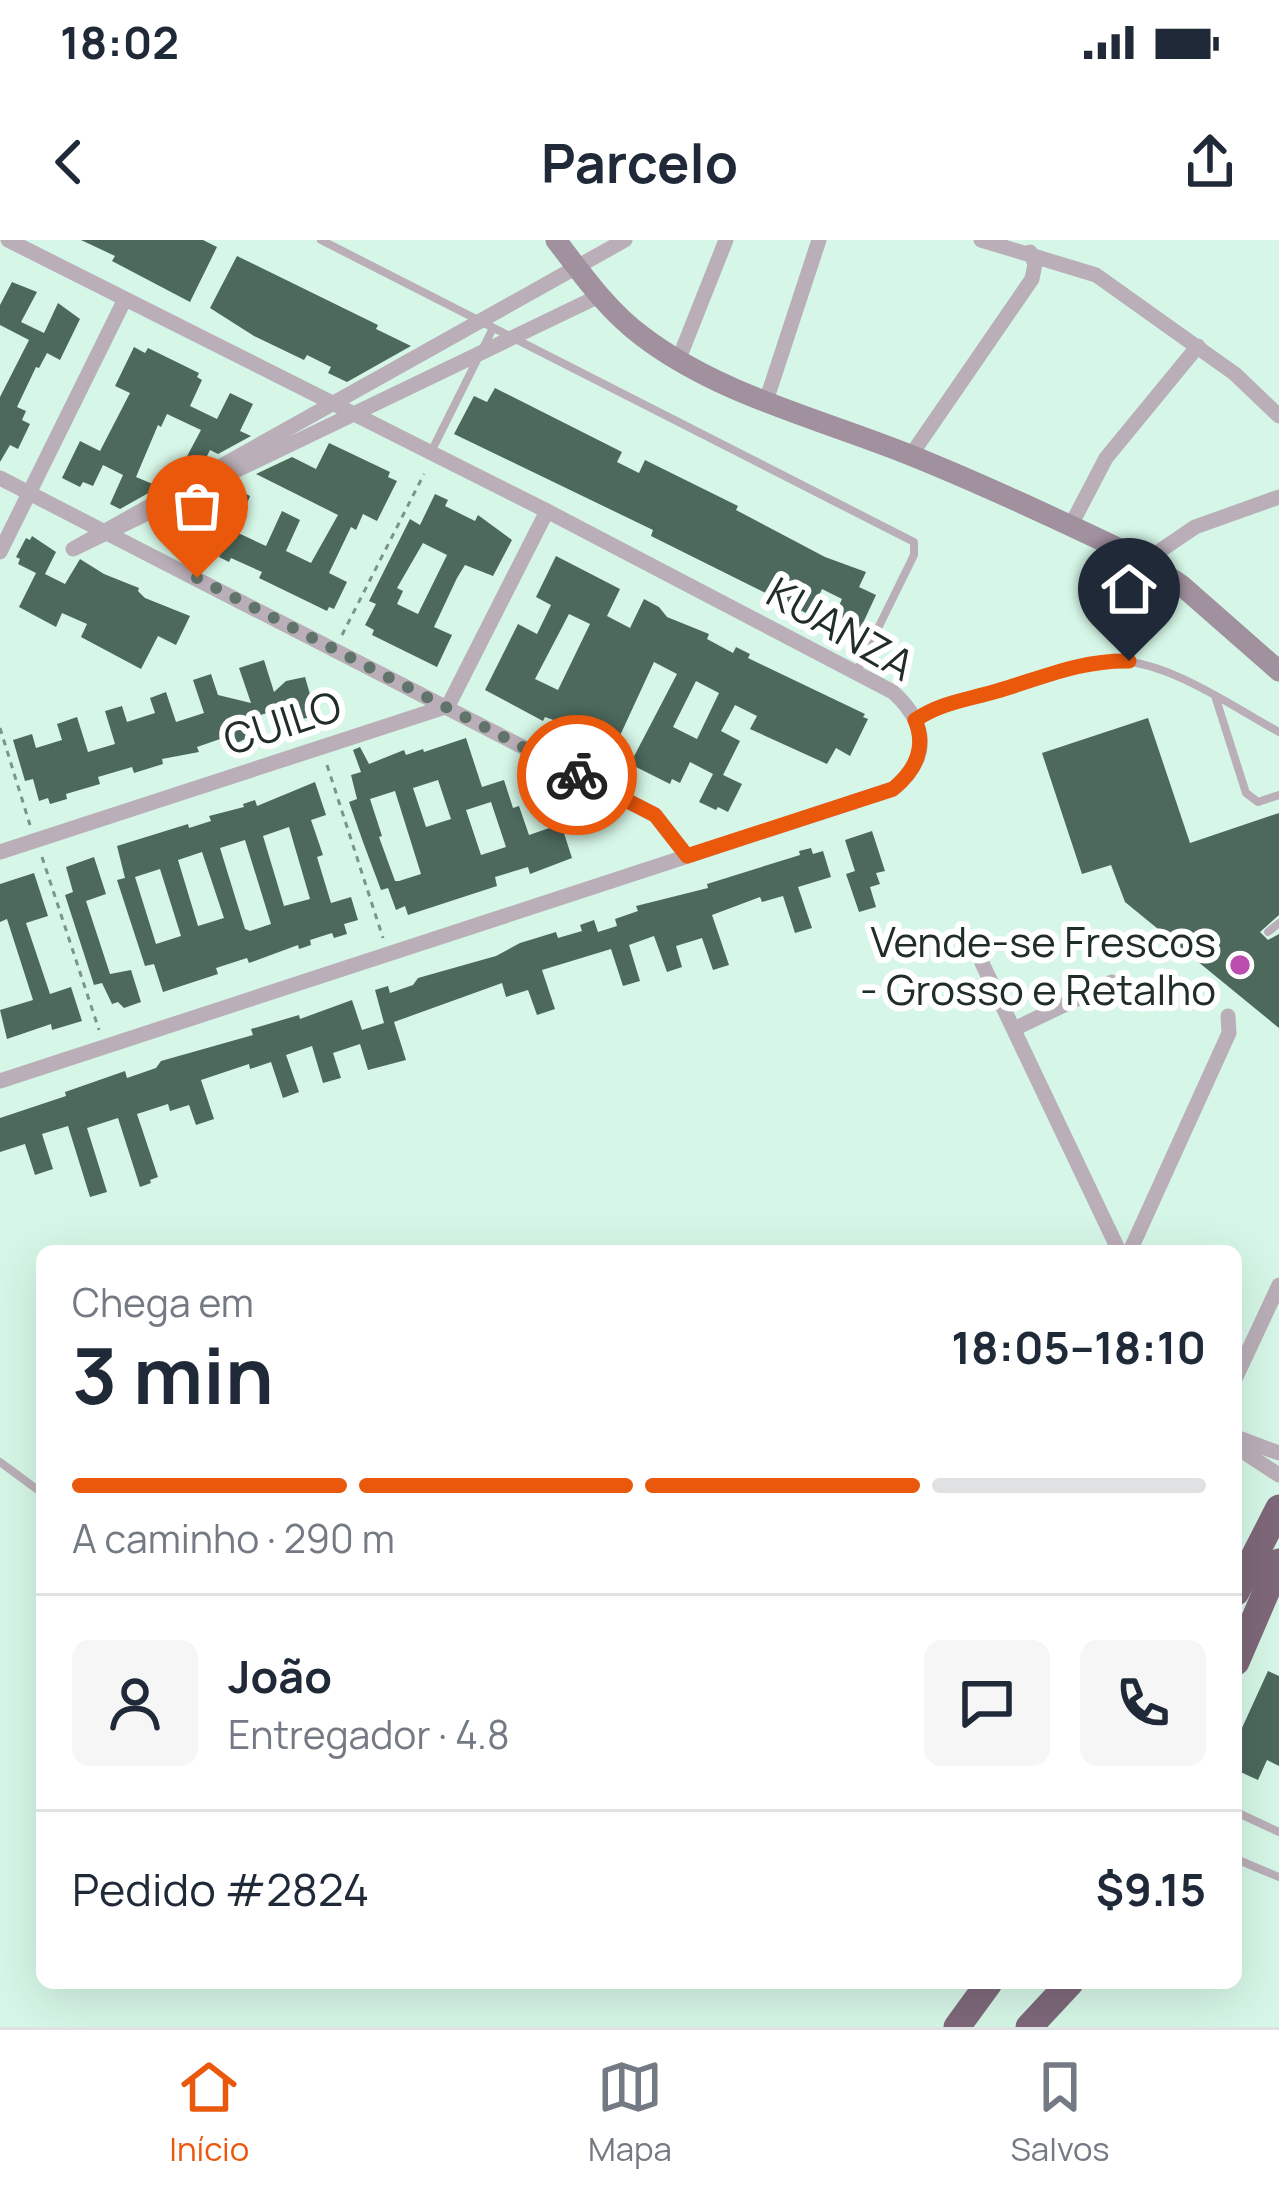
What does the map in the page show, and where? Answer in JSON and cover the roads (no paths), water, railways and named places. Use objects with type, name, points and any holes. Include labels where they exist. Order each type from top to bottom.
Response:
[{"type":"highway","points":[[1242,1580],[1279,1508]]},
{"type":"highway","points":[[1242,1648],[1279,1562]]},
{"type":"highway","points":[[957,2027],[985,1989]]},
{"type":"highway","points":[[1029,2027],[1064,1989]]},
{"type":"street","name":"KUANZA","points":[[0,1081],[893,789],[909,776],[919,756],[920,731],[910,707],[856,672],[8,240]]},
{"type":"street","points":[[556,240],[599,296],[638,334],[678,361],[910,455],[1145,561],[1208,607],[1279,671]]},
{"type":"street","points":[[599,296],[74,549],[625,240]]},
{"type":"street","points":[[678,361],[726,240]]},
{"type":"street","points":[[766,400],[819,240]]},
{"type":"street","points":[[981,240],[1096,275],[1235,374],[1279,416]]},
{"type":"street","points":[[910,455],[1032,279],[1035,265],[1030,252]]},
{"type":"street","points":[[0,552],[125,299]]},
{"type":"street","points":[[1070,525],[1106,458],[1198,346]]},
{"type":"street","points":[[0,478],[655,815],[687,856]]},
{"type":"street","points":[[1145,561],[1196,526],[1279,496]]},
{"type":"street","points":[[448,706],[547,512]]},
{"type":"street","name":"CUILO","points":[[0,852],[448,706]]},
{"type":"street","points":[[982,963],[1116,1245]]},
{"type":"street","points":[[1013,1029],[1112,982]]},
{"type":"street","points":[[1133,1245],[1229,1033],[1228,1016]]},
{"type":"street","points":[[1242,1364],[1279,1285]]},
{"type":"street","points":[[1242,1439],[1279,1453]]},
{"type":"street","points":[[1242,1452],[1279,1475]]},
{"type":"lane","points":[[320,240],[914,542],[914,555],[856,672]]},
{"type":"lane","points":[[434,446],[493,328]]},
{"type":"lane","points":[[915,720],[944,703],[1096,660],[1129,661],[1216,697],[1279,732]]},
{"type":"lane","points":[[1216,697],[1246,793],[1258,802],[1279,795]]},
{"type":"lane","points":[[1268,932],[1279,923]]},
{"type":"lane","points":[[0,1462],[36,1489]]},
{"type":"lane","points":[[1242,1815],[1279,1832]]},
{"type":"lane","points":[[1242,1862],[1279,1877]]},
{"type":"place","name":"Vende-se Frescos - Grosso e Retalho","points":[[1240,965]]}]
